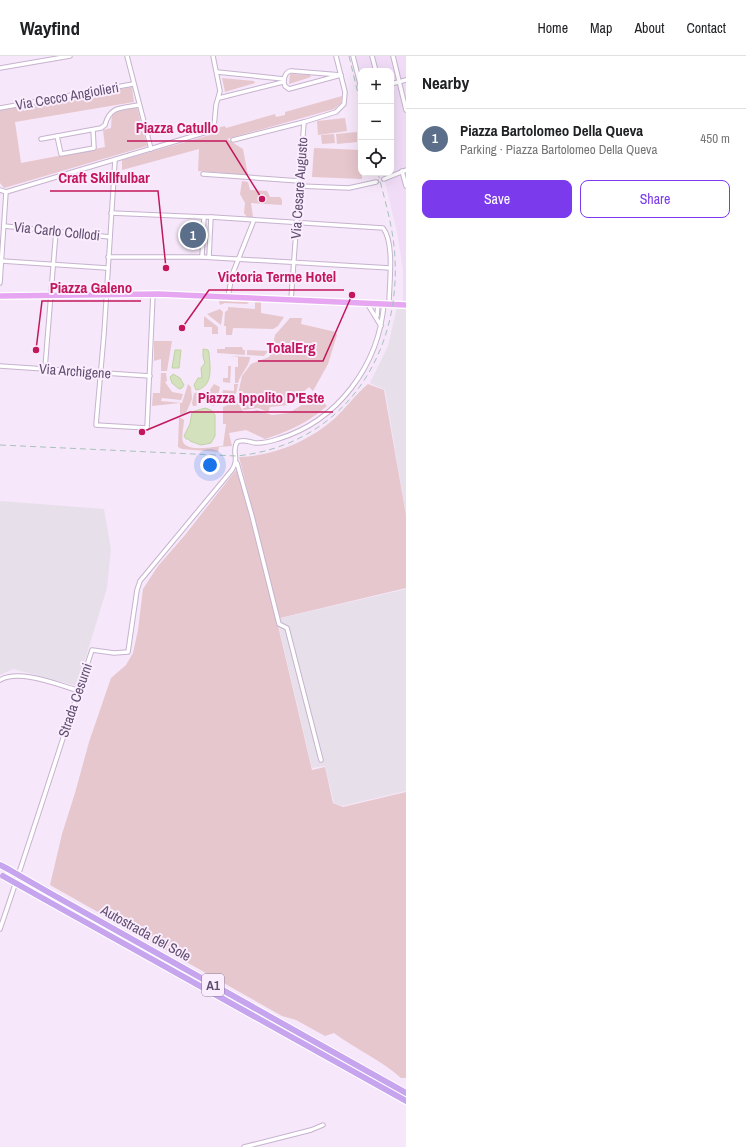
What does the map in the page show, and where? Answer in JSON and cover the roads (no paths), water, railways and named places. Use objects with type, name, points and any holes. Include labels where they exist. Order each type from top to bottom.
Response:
[{"type":"highway","name":"Autostrada del Sole","points":[[0,865],[406,1093]]},
{"type":"highway","name":"Autostrada del Sole","points":[[1,875],[406,1101]]},
{"type":"main road","points":[[0,296],[153,294],[406,305]]},
{"type":"street","points":[[0,68],[70,56]]},
{"type":"street","points":[[127,56],[138,105],[151,150]]},
{"type":"street","points":[[0,191],[6,192],[151,150],[210,131],[214,127],[216,105],[219,98],[220,89],[213,56]]},
{"type":"street","name":"Via Cesare Augusto","points":[[291,300],[304,122],[332,114],[342,107],[346,97],[336,56]]},
{"type":"street","points":[[354,56],[358,74]]},
{"type":"street","points":[[372,56],[375,68]]},
{"type":"street","points":[[392,56],[406,108]]},
{"type":"street","points":[[217,72],[284,80]]},
{"type":"street","points":[[288,72],[341,75],[289,88],[285,86],[284,80],[288,72]]},
{"type":"street","points":[[315,73],[317,78],[315,82]]},
{"type":"street","points":[[219,98],[284,80]]},
{"type":"street","points":[[394,83],[406,80]]},
{"type":"street","name":"Via Cecco Angiolieri","points":[[0,108],[133,84]]},
{"type":"street","points":[[41,139],[93,130],[104,126],[107,116],[112,111],[138,105]]},
{"type":"street","points":[[233,140],[304,122]]},
{"type":"street","points":[[58,136],[61,154],[94,148],[93,130]]},
{"type":"street","points":[[115,160],[96,425],[147,428],[153,294]]},
{"type":"street","points":[[384,179],[404,171],[406,186]]},
{"type":"street","points":[[203,174],[299,181]]},
{"type":"street","points":[[299,186],[349,188],[376,182]]},
{"type":"street","points":[[0,191],[5,203]]},
{"type":"street","points":[[0,283],[6,192]]},
{"type":"street","points":[[0,206],[5,203]]},
{"type":"street","points":[[111,213],[211,217],[383,228],[388,243],[390,268],[383,303],[381,326],[371,357],[356,381],[339,402],[314,422],[288,436],[261,443],[245,440],[238,441],[235,447],[237,463],[279,624],[287,628],[321,760]]},
{"type":"street","points":[[202,256],[204,217]]},
{"type":"street","points":[[209,257],[211,217]]},
{"type":"street","points":[[228,297],[230,280],[254,220]]},
{"type":"street","name":"Via Carlo Collodi","points":[[4,226],[110,237]]},
{"type":"street","points":[[45,368],[52,296],[56,231]]},
{"type":"street","points":[[108,257],[202,256],[390,268]]},
{"type":"street","points":[[2,261],[107,268]]},
{"type":"street","points":[[368,303],[381,326]]},
{"type":"street","points":[[377,319],[376,309],[383,303]]},
{"type":"street","name":"Via Archigene","points":[[0,366],[150,376]]},
{"type":"street","name":"Strada Cesurni","points":[[0,929],[26,853],[77,690],[92,650],[112,653],[128,652],[137,590],[142,579],[178,537],[237,463]]},
{"type":"street","points":[[0,680],[10,676],[20,675],[77,690]]},
{"type":"street","points":[[244,1147],[311,1130],[323,1125]]},
{"type":"tunnel","points":[[376,182],[384,179]]},
{"type":"railway","points":[[349,56],[361,104]]},
{"type":"railway","points":[[0,445],[236,456],[273,449],[305,435],[333,416],[356,392],[374,363],[387,331],[394,296],[395,259],[393,237],[379,176]]},
{"type":"place","name":"Piazza Catullo","points":[[262,199]]},
{"type":"place","name":"Piazza Bartolomeo Della Queva","points":[[193,235]]},
{"type":"place","name":"Craft Skillfulbar","points":[[166,268]]},
{"type":"place","name":"TotalErg","points":[[352,295]]},
{"type":"place","name":"Victoria Terme Hotel","points":[[182,328]]},
{"type":"place","name":"Piazza Galeno","points":[[36,350]]},
{"type":"place","name":"Piazza Ippolito D'Este","points":[[142,432]]}]
